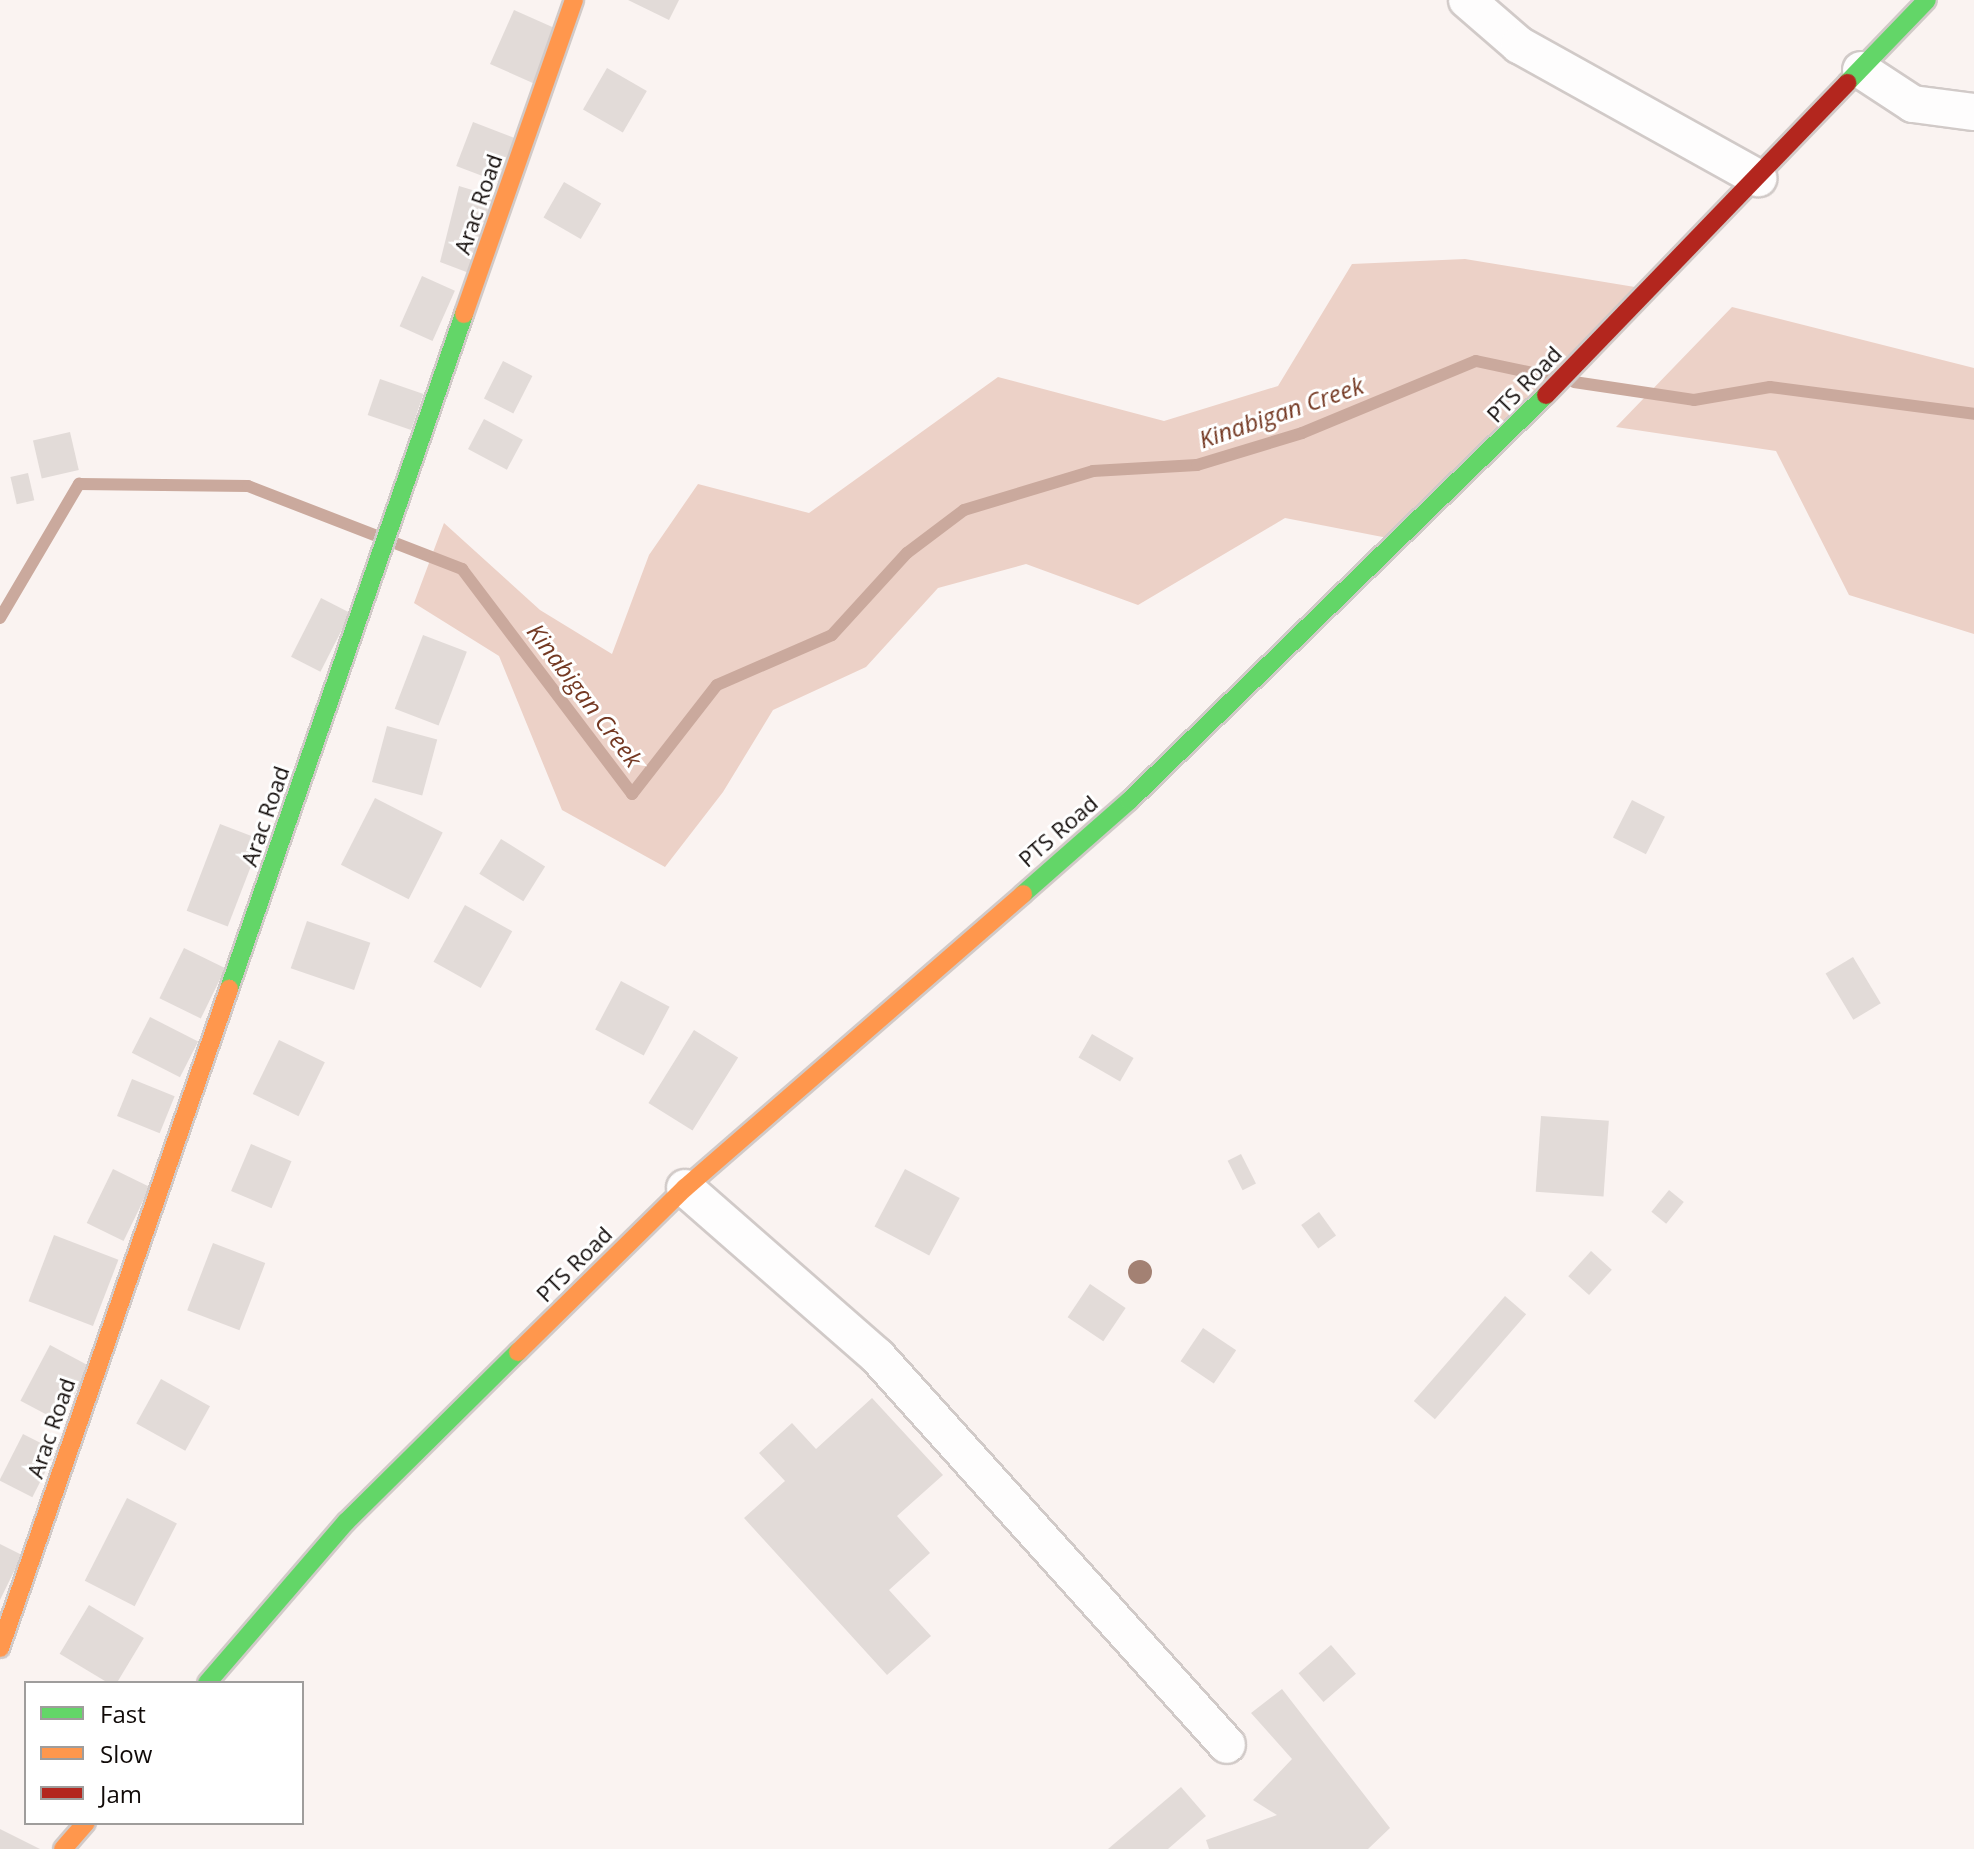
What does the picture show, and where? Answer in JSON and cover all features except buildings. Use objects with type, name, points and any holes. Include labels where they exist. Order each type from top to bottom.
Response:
[{"type":"main road","name":"Arac Road","points":[[0,1648],[574,0]]},
{"type":"main road","name":"PTS Road","points":[[209,1681],[346,1522],[685,1188],[1129,801],[1502,440],[1927,0]]},
{"type":"main road","points":[[63,1849],[84,1825]]},
{"type":"street","points":[[1467,0],[1519,45],[1758,178]]},
{"type":"street","points":[[1861,70],[1913,104],[1974,112]]},
{"type":"street","points":[[685,1188],[877,1356],[1227,1745]]},
{"type":"shaded area","points":[[1465,259],[1647,289],[1398,540],[1285,518],[1138,605],[1026,564],[938,588],[866,667],[773,710],[723,792],[665,867],[562,810],[499,656],[414,603],[444,523],[540,610],[612,654],[649,555],[698,484],[809,513],[998,377],[1164,421],[1278,386],[1352,264]]},
{"type":"shaded area","points":[[1732,307],[1974,368],[1974,634],[1849,595],[1776,451],[1616,427]]},
{"type":"waterway","name":"Kinabigan Creek","points":[[0,618],[79,484],[248,486],[462,569],[632,794],[717,685],[832,635],[907,553],[964,510],[1093,471],[1197,465],[1302,433],[1476,361],[1552,377]]},
{"type":"waterway","name":"Kinabigan Creek","points":[[1574,382],[1694,400],[1770,387],[1974,414]]},
{"type":"traffic: fast","points":[[1847,83],[1927,0]]},
{"type":"traffic: fast","points":[[229,989],[464,314]]},
{"type":"traffic: fast","points":[[1023,894],[1129,801],[1546,395]]},
{"type":"traffic: fast","points":[[209,1681],[346,1522],[518,1352]]},
{"type":"traffic: slow","points":[[464,314],[574,0]]},
{"type":"traffic: slow","points":[[518,1352],[685,1188],[1023,894]]},
{"type":"traffic: slow","points":[[0,1648],[229,989]]},
{"type":"traffic: slow","points":[[63,1849],[84,1825]]},
{"type":"traffic: jam","points":[[1546,395],[1847,83]]}]
